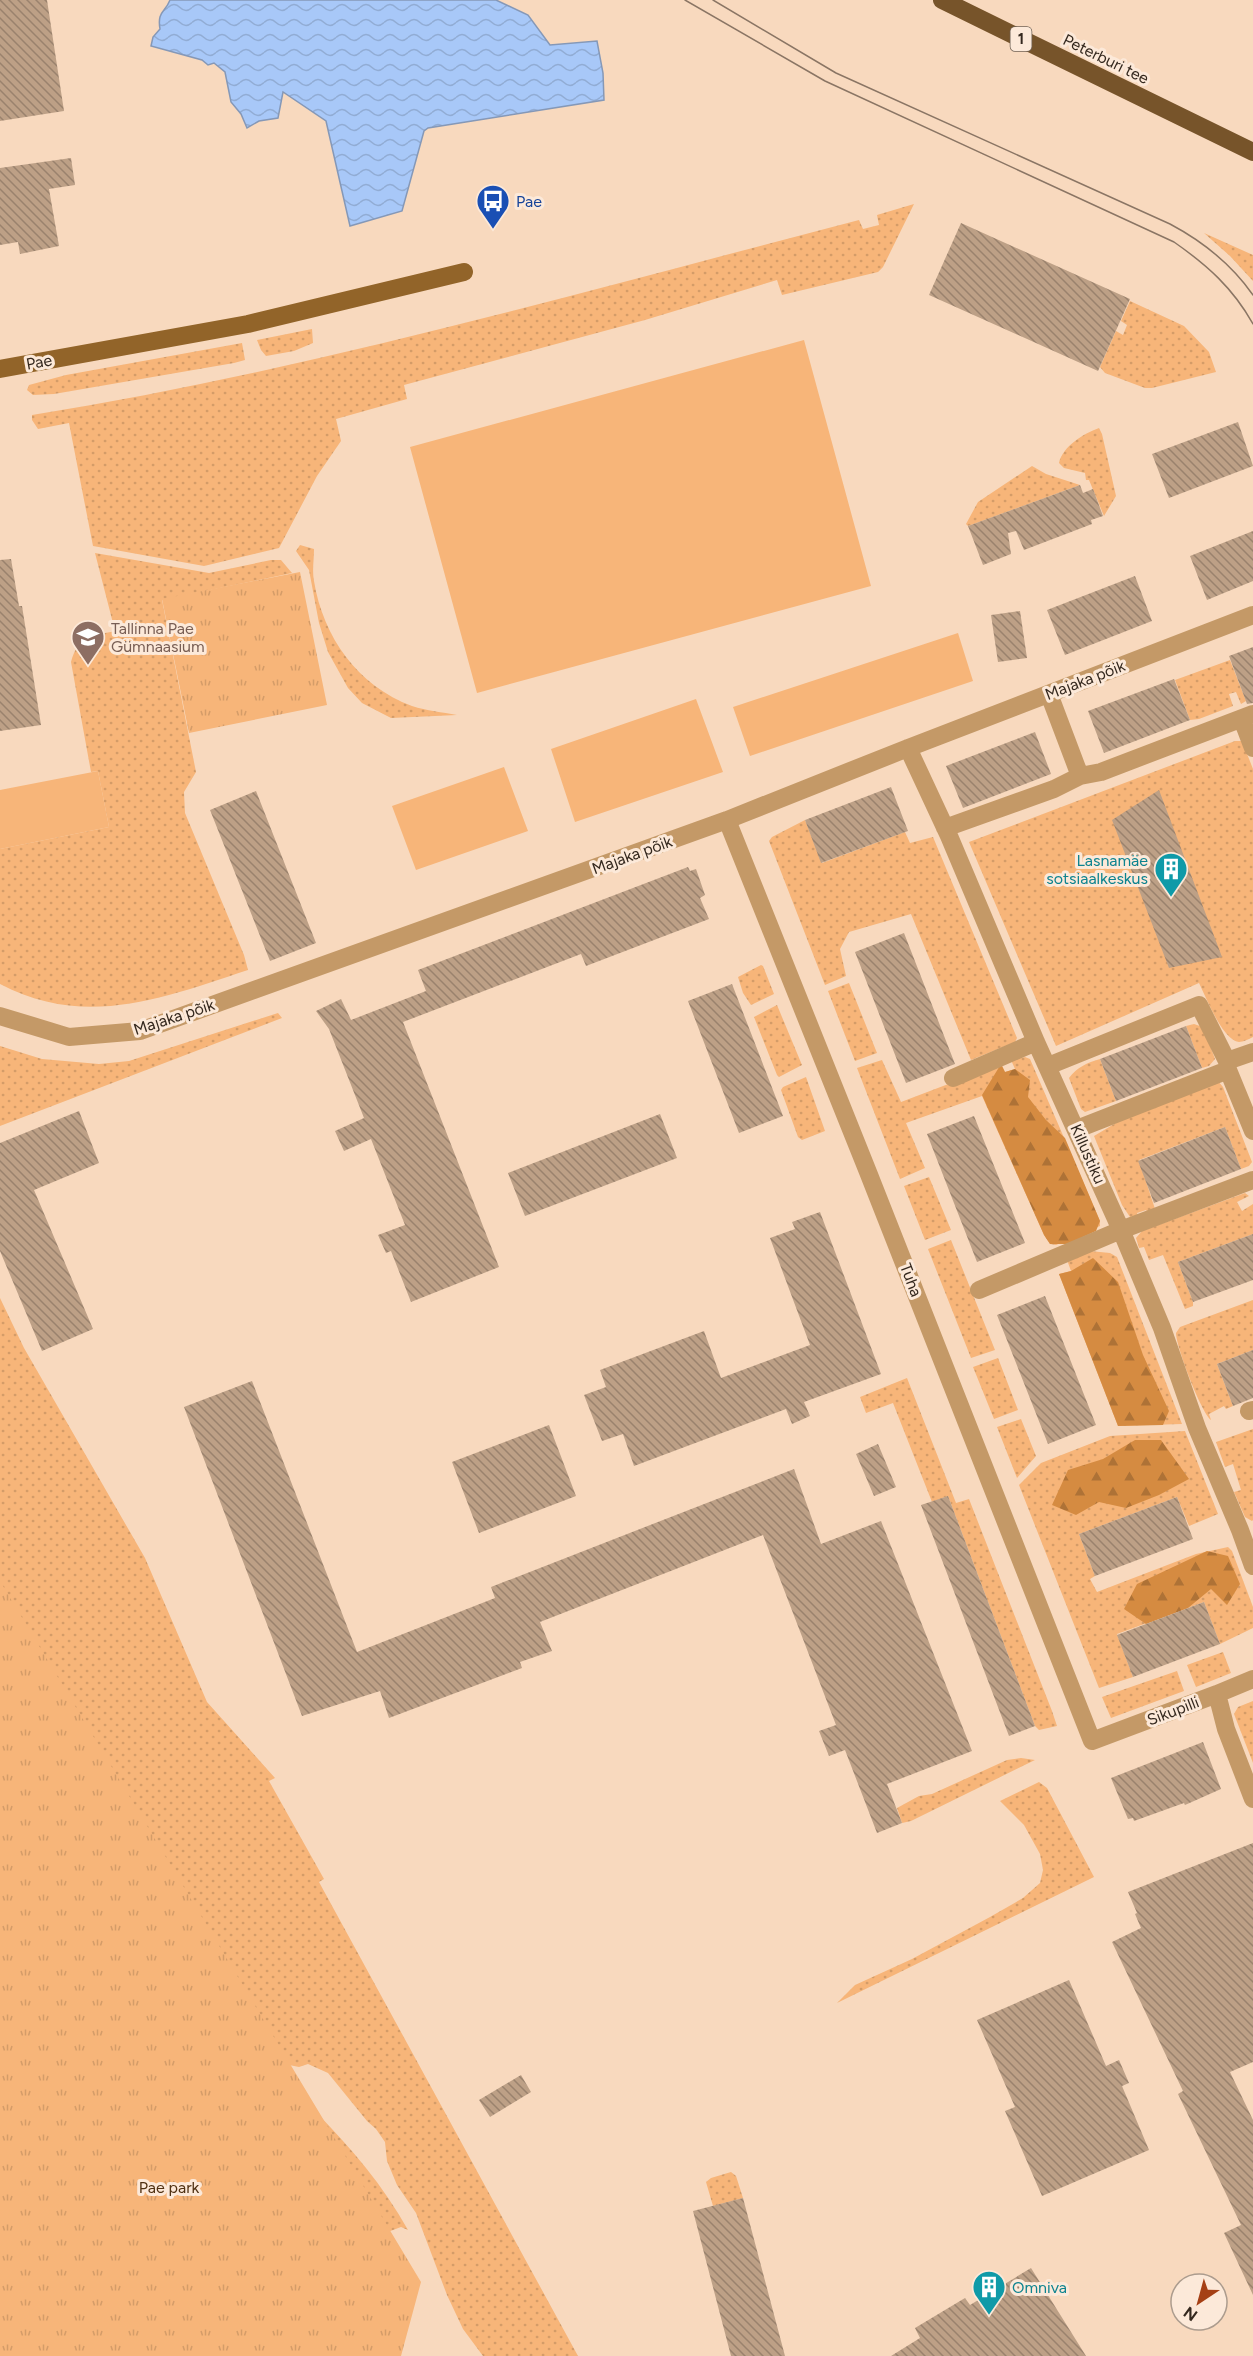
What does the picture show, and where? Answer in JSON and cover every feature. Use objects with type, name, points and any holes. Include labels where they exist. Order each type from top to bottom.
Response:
[{"type":"highway","name":"Peterburi tee","points":[[942,0],[1253,152]]},
{"type":"main road","name":"Pae","points":[[0,369],[248,324],[464,272]]},
{"type":"street","name":"Majaka põik","points":[[0,1016],[69,1037],[140,1031],[727,820],[1253,615]]},
{"type":"street","points":[[1048,694],[1080,776]]},
{"type":"street","points":[[945,828],[1054,789],[1080,776],[1101,772],[1247,717],[1253,748]]},
{"type":"street","name":"Killustiku","points":[[908,748],[945,828],[1036,1042],[1122,1230],[1197,1428],[1247,1531],[1253,1566]]},
{"type":"street","name":"Tuha","points":[[727,820],[1092,1741]]},
{"type":"street","points":[[1048,1066],[1199,1005],[1227,1065],[1253,1131]]},
{"type":"street","points":[[953,1078],[1036,1042]]},
{"type":"street","points":[[1077,1130],[1253,1052]]},
{"type":"street","points":[[979,1290],[1122,1230],[1253,1180]]},
{"type":"street","name":"Sikupilli","points":[[1092,1741],[1253,1679]]},
{"type":"street","points":[[1217,1694],[1226,1729],[1253,1799]]},
{"type":"green space","points":[[914,204],[883,267],[878,272],[782,295],[777,280],[645,320],[404,385],[407,399],[336,419],[341,441],[317,476],[279,548],[204,566],[93,546],[69,423],[38,429],[32,420],[32,415],[241,376],[448,327],[859,220],[863,229],[879,225],[877,215]]},
{"type":"green space","points":[[1204,233],[1253,255],[1253,281],[1230,256]]},
{"type":"green space","points":[[1130,301],[1184,326],[1209,352],[1216,372],[1152,388],[1145,388],[1105,373],[1100,367],[1116,331],[1123,335],[1127,325],[1121,321]]},
{"type":"green space","points":[[312,329],[313,343],[294,351],[266,356],[257,340]]},
{"type":"green space","points":[[804,340],[871,586],[477,693],[410,447]]},
{"type":"green space","points":[[242,343],[245,360],[234,363],[54,394],[33,395],[27,390],[29,385],[66,375]]},
{"type":"green space","points":[[1099,428],[1116,496],[1104,516],[1089,480],[1086,480],[1085,473],[1064,468],[1059,463],[1065,451],[1074,441]]},
{"type":"green space","points":[[1032,466],[1046,474],[1080,485],[968,526],[966,524],[978,502]]},
{"type":"green space","points":[[300,545],[314,549],[314,581],[319,602],[335,640],[346,657],[375,686],[393,697],[412,706],[457,715],[391,718],[362,703],[348,688],[328,652],[319,623],[309,570],[296,551]]},
{"type":"green space","points":[[95,553],[209,573],[281,560],[292,573],[162,600],[196,772],[184,792],[185,813],[244,955],[248,970],[155,999],[94,1007],[63,1005],[32,997],[0,984],[0,849],[109,827],[98,771],[91,772],[71,662],[77,647],[82,642],[92,636],[115,631]]},
{"type":"green space","points":[[300,572],[327,705],[189,733],[162,599]]},
{"type":"green space","points":[[958,633],[973,681],[750,756],[733,707]]},
{"type":"green space","points":[[1230,660],[1246,701],[1241,704],[1236,692],[1229,694],[1233,706],[1199,719],[1190,720],[1175,680]]},
{"type":"green space","points":[[696,699],[723,772],[575,822],[551,749]]},
{"type":"green space","points":[[1235,741],[1242,741],[1253,769],[1253,1037],[1239,1042],[1227,1034],[1221,1027],[1199,983],[1056,1046],[969,842]]},
{"type":"green space","points":[[504,767],[528,831],[416,870],[392,806]]},
{"type":"green space","points":[[98,771],[109,827],[0,849],[0,790]]},
{"type":"green space","points":[[805,820],[822,863],[905,832],[910,843],[933,837],[1017,1038],[1015,1042],[971,1060],[911,914],[849,932],[840,949],[846,976],[825,985],[769,841],[772,837]]},
{"type":"green space","points":[[761,965],[774,994],[751,1005],[743,993],[738,977]]},
{"type":"green space","points":[[849,983],[877,1053],[855,1061],[828,991]]},
{"type":"green space","points":[[777,1005],[802,1065],[779,1077],[754,1017]]},
{"type":"green space","points":[[278,1013],[282,1018],[0,1126],[0,1046],[42,1059],[99,1064],[129,1061]]},
{"type":"green space","points":[[1194,1024],[1203,1027],[1215,1059],[1209,1066],[1202,1068],[1186,1026]]},
{"type":"green space","points":[[1025,1057],[1030,1059],[1100,1221],[1100,1226],[1056,1245],[1050,1244],[1044,1235],[982,1096],[906,1123],[925,1168],[900,1179],[857,1068],[882,1060],[901,1102],[1001,1064],[1005,1072],[1015,1069],[1011,1060]]},
{"type":"green space","points":[[1100,1059],[1116,1101],[1085,1112],[1081,1109],[1069,1078],[1083,1066]]},
{"type":"green space","points":[[1001,1064],[1005,1072],[1015,1069],[1030,1080],[1028,1097],[1046,1120],[1065,1138],[1100,1221],[1096,1231],[1068,1244],[1050,1244],[1044,1235],[982,1095]]},
{"type":"green space","points":[[806,1077],[825,1131],[802,1140],[798,1137],[781,1090]]},
{"type":"green space","points":[[1218,1081],[1223,1087],[1252,1162],[1241,1169],[1225,1127],[1139,1160],[1155,1209],[1130,1217],[1122,1205],[1094,1136],[1126,1117]]},
{"type":"green space","points":[[929,1177],[951,1230],[925,1240],[904,1186]]},
{"type":"green space","points":[[1245,1193],[1249,1196],[1237,1202],[1242,1211],[1253,1204],[1253,1234],[1178,1262],[1193,1302],[1193,1306],[1185,1309],[1163,1255],[1149,1260],[1144,1247],[1139,1248],[1136,1238],[1142,1231]]},
{"type":"green space","points":[[951,1240],[995,1350],[971,1358],[928,1249]]},
{"type":"green space","points":[[1090,1251],[1110,1253],[1117,1257],[1182,1424],[1118,1426],[1059,1274],[1071,1271],[1067,1260]]},
{"type":"green space","points":[[1093,1258],[1118,1282],[1143,1355],[1169,1411],[1163,1425],[1118,1426],[1059,1274],[1071,1271]]},
{"type":"green space","points":[[0,1298],[24,1348],[145,1558],[207,1702],[275,1778],[269,1781],[324,1879],[319,1882],[578,2356],[483,2356],[463,2329],[447,2295],[416,2213],[397,2185],[387,2161],[385,2142],[328,2073],[308,2064],[299,2067],[289,2065],[0,1807]]},
{"type":"green space","points":[[1253,1300],[1253,1350],[1217,1364],[1233,1406],[1226,1409],[1224,1406],[1209,1414],[1211,1420],[1201,1405],[1190,1378],[1176,1333],[1180,1327]]},
{"type":"green space","points":[[998,1358],[1018,1410],[994,1419],[973,1367]]},
{"type":"green space","points":[[907,1378],[956,1503],[969,1499],[1057,1726],[1039,1730],[1035,1726],[948,1496],[932,1502],[893,1403],[866,1413],[860,1397]]},
{"type":"green space","points":[[1021,1419],[1036,1456],[1017,1478],[997,1427]]},
{"type":"green space","points":[[1253,1429],[1252,1521],[1245,1517],[1234,1492],[1241,1490],[1233,1464],[1225,1467],[1216,1442]]},
{"type":"green space","points":[[1185,1431],[1218,1514],[1189,1526],[1177,1497],[1079,1534],[1095,1576],[1090,1579],[1097,1592],[1196,1554],[1228,1547],[1232,1551],[1253,1607],[1253,1628],[1220,1644],[1204,1602],[1117,1634],[1133,1677],[1099,1688],[1019,1485],[1041,1463],[1110,1436]]},
{"type":"green space","points":[[1135,1440],[1161,1440],[1189,1479],[1159,1495],[1126,1508],[1099,1502],[1076,1515],[1052,1505],[1068,1470],[1103,1459]]},
{"type":"green space","points":[[1207,1551],[1228,1556],[1240,1584],[1227,1605],[1211,1589],[1188,1608],[1146,1624],[1124,1609],[1137,1584]]},
{"type":"green space","name":"Pae park","points":[[0,1581],[421,2282],[401,2356],[0,2356]]},
{"type":"green space","points":[[1223,1652],[1231,1673],[1196,1687],[1187,1665]]},
{"type":"green space","points":[[1177,1671],[1184,1691],[1111,1718],[1102,1697]]},
{"type":"green space","points":[[1253,1701],[1253,1763],[1234,1714],[1238,1707]]},
{"type":"green space","points":[[1021,1758],[1035,1760],[911,1821],[902,1823],[897,1808],[919,1796],[932,1794],[1007,1760]]},
{"type":"green space","points":[[1039,1782],[1047,1788],[1094,1877],[837,2003],[855,1985],[912,1959],[990,1917],[1023,1898],[1040,1883],[1043,1870],[1040,1854],[1024,1825],[1000,1801]]},
{"type":"green space","points":[[315,2111],[366,2167],[408,2230],[401,2227],[353,2245]]},
{"type":"green space","points":[[731,2172],[736,2176],[743,2198],[713,2206],[706,2182],[711,2178]]},
{"type":"water","points":[[170,0],[496,0],[528,15],[550,45],[597,41],[603,73],[604,100],[428,128],[424,131],[402,211],[350,226],[326,121],[283,92],[278,118],[259,121],[247,128],[241,114],[231,102],[225,72],[214,63],[208,65],[202,60],[151,46],[153,37],[160,29],[161,15]]},
{"type":"building","points":[[0,0],[47,0],[64,111],[0,121]]},
{"type":"building","points":[[71,158],[75,185],[49,189],[59,246],[20,254],[18,242],[0,245],[0,168]]},
{"type":"building","points":[[961,223],[1130,299],[1098,371],[929,295]]},
{"type":"building","points":[[1238,422],[1253,466],[1169,498],[1152,454]]},
{"type":"building","points":[[1080,485],[1083,493],[1093,489],[1103,516],[1091,520],[1092,524],[1024,550],[1016,531],[1008,533],[1011,554],[983,565],[968,526]]},
{"type":"building","points":[[1253,531],[1253,581],[1207,600],[1190,556]]},
{"type":"building","points":[[11,559],[19,606],[22,606],[41,725],[0,731],[0,560]]},
{"type":"building","points":[[1135,576],[1152,621],[1065,655],[1047,610]]},
{"type":"building","points":[[1020,611],[1027,658],[998,662],[991,615]]},
{"type":"building","points":[[1253,647],[1253,703],[1247,704],[1229,656]]},
{"type":"building","points":[[1174,679],[1190,720],[1104,753],[1088,711]]},
{"type":"building","points":[[1035,732],[1051,774],[963,808],[946,766]]},
{"type":"building","points":[[891,787],[908,831],[821,863],[805,820]]},
{"type":"building","name":"Lasnamäe sotsiaalkeskus","points":[[1159,790],[1222,957],[1169,968],[1112,820]]},
{"type":"building","points":[[256,791],[316,943],[270,961],[210,810]]},
{"type":"building","points":[[688,867],[690,871],[696,869],[705,895],[700,898],[709,919],[586,966],[581,954],[403,1022],[499,1267],[411,1302],[391,1251],[386,1253],[378,1235],[405,1225],[371,1139],[344,1151],[335,1131],[364,1118],[329,1029],[316,1011],[341,999],[351,1020],[426,991],[418,970]]},
{"type":"building","points":[[904,933],[955,1064],[906,1083],[855,952]]},
{"type":"building","points":[[732,984],[783,1116],[739,1133],[688,1001]]},
{"type":"building","points":[[1186,1026],[1202,1068],[1116,1101],[1100,1059]]},
{"type":"building","points":[[79,1111],[99,1163],[34,1190],[93,1329],[42,1351],[0,1251],[0,1143]]},
{"type":"building","points":[[660,1114],[677,1158],[525,1216],[508,1173]]},
{"type":"building","points":[[974,1116],[1025,1243],[977,1262],[927,1134]]},
{"type":"building","points":[[1225,1127],[1241,1169],[1154,1203],[1138,1161]]},
{"type":"building","points":[[820,1212],[881,1374],[804,1402],[810,1416],[792,1424],[786,1409],[634,1466],[623,1434],[602,1441],[584,1395],[606,1387],[600,1370],[704,1331],[721,1378],[810,1345],[770,1238],[795,1229],[792,1222]]},
{"type":"building","points":[[1253,1234],[1253,1280],[1193,1302],[1178,1262]]},
{"type":"building","points":[[1045,1296],[1096,1425],[1048,1444],[997,1315]]},
{"type":"building","points":[[1253,1350],[1253,1398],[1233,1406],[1217,1364]]},
{"type":"building","points":[[252,1381],[357,1652],[495,1598],[491,1587],[794,1469],[821,1544],[881,1521],[972,1751],[887,1784],[902,1823],[877,1833],[845,1750],[829,1756],[819,1731],[836,1725],[763,1535],[540,1622],[552,1651],[520,1662],[522,1668],[389,1718],[380,1691],[302,1716],[184,1407]]},
{"type":"building","points":[[549,1425],[576,1496],[479,1533],[452,1462]]},
{"type":"building","points":[[878,1444],[896,1487],[874,1496],[856,1454]]},
{"type":"building","points":[[948,1496],[1035,1726],[1009,1736],[921,1505]]},
{"type":"building","points":[[1177,1497],[1193,1539],[1095,1576],[1079,1534]]},
{"type":"building","points":[[1204,1602],[1220,1644],[1133,1677],[1117,1635]]},
{"type":"building","points":[[1203,1742],[1221,1789],[1185,1805],[1184,1803],[1134,1821],[1133,1818],[1128,1819],[1111,1778]]},
{"type":"building","points":[[1253,1843],[1253,2062],[1230,2072],[1253,2120],[1253,2295],[1224,2233],[1241,2225],[1178,2094],[1183,2091],[1112,1942],[1141,1928],[1128,1892]]},
{"type":"building","points":[[1069,1980],[1106,2066],[1119,2060],[1129,2083],[1122,2086],[1149,2150],[1042,2196],[1005,2111],[1015,2107],[977,2020]]},
{"type":"building","points":[[521,2075],[531,2092],[490,2117],[479,2100]]},
{"type":"building","points":[[743,2198],[785,2356],[731,2356],[693,2211]]},
{"type":"building","name":"Omniva","points":[[1031,2268],[1086,2356],[891,2356],[920,2338],[915,2328],[965,2298],[970,2305]]},
{"type":"tram line","points":[[685,0],[825,81],[1174,242],[1197,259],[1228,288],[1253,324]]},
{"type":"tram line","points":[[713,0],[836,73],[1170,224],[1194,238],[1216,255],[1253,295]]},
{"type":"place","name":"Pae","points":[[493,230]]},
{"type":"place","name":"Tallinna Pae Gümnaasium","points":[[88,666]]},
{"type":"place","name":"Lasnamäe sotsiaalkeskus","points":[[1171,898]]},
{"type":"place","name":"Omniva","points":[[989,2316]]}]
